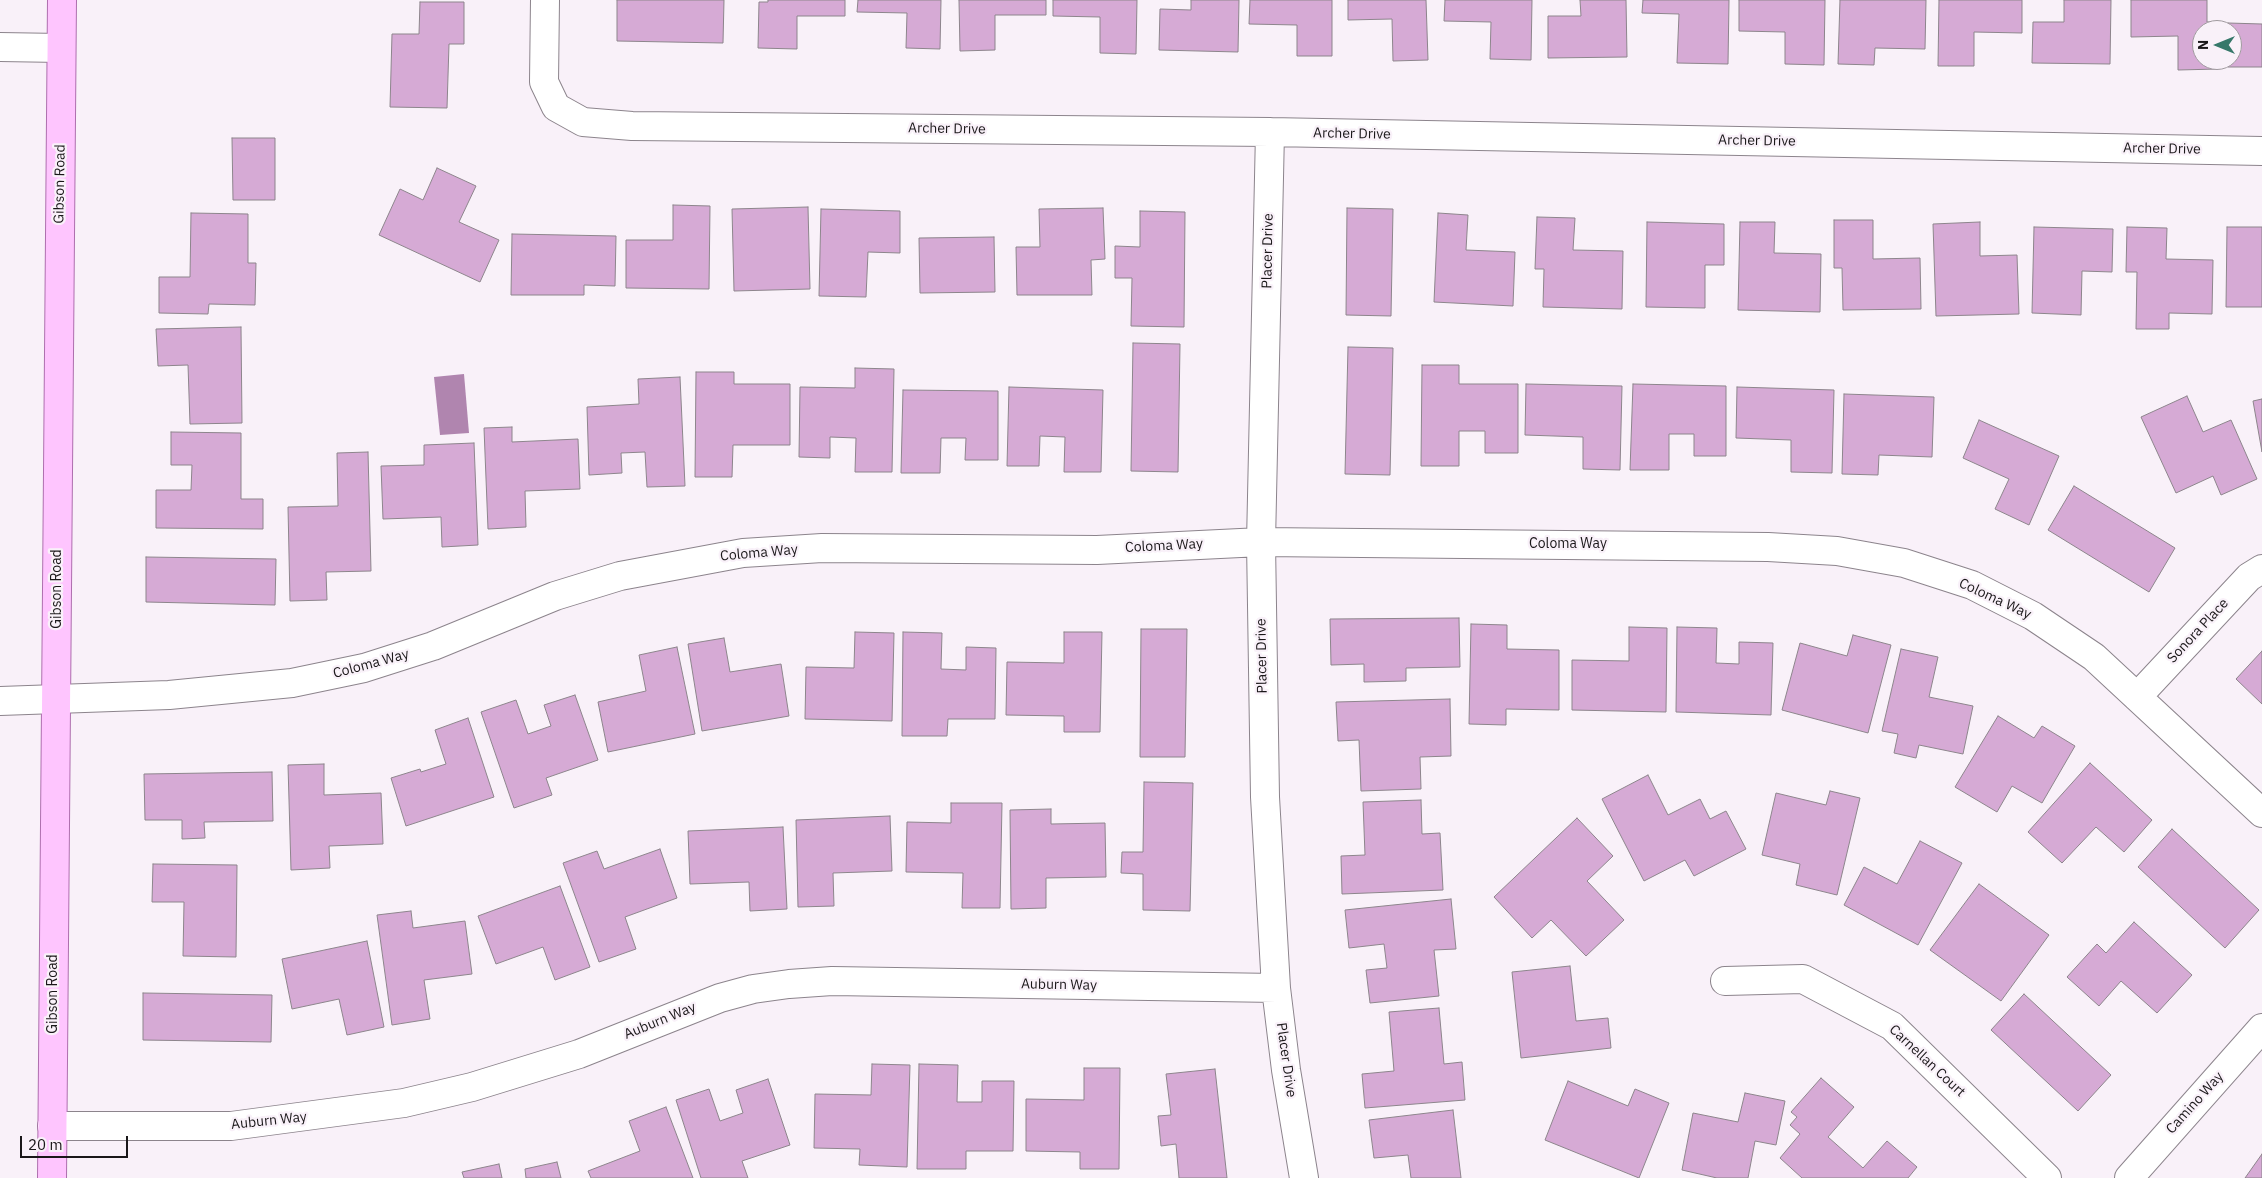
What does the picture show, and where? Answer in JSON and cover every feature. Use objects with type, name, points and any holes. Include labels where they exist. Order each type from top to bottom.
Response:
[{"type":"main road","name":"Gibson Road","points":[[52,1178],[62,0]]},
{"type":"street","name":"Archer Drive","points":[[544,0],[544,82],[556,107],[583,122],[632,126],[1270,132],[2262,151]]},
{"type":"street","points":[[0,47],[61,48]]},
{"type":"street","name":"Placer Drive","points":[[1270,132],[1261,542],[1265,797],[1276,988],[1286,1070],[1304,1178]]},
{"type":"street","name":"Coloma Way","points":[[0,701],[197,693],[310,679],[364,668],[433,646],[555,596],[620,576],[743,553],[822,548],[1097,550],[1261,542],[1683,545],[1837,551],[1904,563],[1972,585],[2033,616],[2094,656],[2262,813]]},
{"type":"street","name":"Sonora Place","points":[[2137,697],[2249,577],[2262,569]]},
{"type":"street","name":"Carnellan Court","points":[[1725,981],[1803,979],[1892,1026],[2047,1178]]},
{"type":"street","name":"Auburn Way","points":[[52,1126],[231,1126],[404,1103],[472,1087],[579,1054],[720,998],[754,989],[789,984],[832,981],[1276,988]]},
{"type":"street","name":"Camino Way","points":[[2129,1178],[2262,1028]]},
{"type":"shaded area","points":[[464,374],[469,433],[440,435],[434,377]]},
{"type":"building","points":[[617,0],[724,0],[723,43],[617,41]]},
{"type":"building","points":[[768,0],[845,0],[845,16],[797,16],[797,49],[758,48],[759,2],[768,2]]},
{"type":"building","points":[[858,0],[941,0],[940,49],[906,48],[907,13],[857,12]]},
{"type":"building","points":[[959,0],[1046,0],[1046,15],[995,15],[995,50],[960,51]]},
{"type":"building","points":[[1053,0],[1137,0],[1136,54],[1100,53],[1100,17],[1053,16]]},
{"type":"building","points":[[1191,0],[1239,0],[1238,52],[1159,50],[1160,9],[1191,10]]},
{"type":"building","points":[[1250,0],[1332,0],[1332,56],[1297,56],[1297,25],[1249,24]]},
{"type":"building","points":[[1348,0],[1426,0],[1428,60],[1393,61],[1392,19],[1348,20]]},
{"type":"building","points":[[1445,0],[1532,0],[1531,60],[1490,59],[1491,22],[1444,21]]},
{"type":"building","points":[[1580,0],[1626,0],[1627,57],[1548,58],[1548,16],[1581,16]]},
{"type":"building","points":[[1643,0],[1729,0],[1728,64],[1677,63],[1679,14],[1642,13]]},
{"type":"building","points":[[1739,0],[1825,0],[1824,65],[1785,64],[1785,32],[1739,31]]},
{"type":"building","points":[[1840,0],[1926,0],[1925,49],[1875,48],[1874,65],[1838,64]]},
{"type":"building","points":[[1939,0],[2022,0],[2022,33],[1974,32],[1974,66],[1938,66]]},
{"type":"building","points":[[2064,0],[2111,0],[2110,64],[2032,63],[2033,22],[2064,22]]},
{"type":"building","points":[[2131,0],[2207,0],[2207,20],[2192,20],[2192,70],[2178,70],[2178,36],[2131,37]]},
{"type":"building","points":[[420,2],[464,2],[464,44],[449,44],[447,108],[390,107],[392,34],[419,34]]},
{"type":"building","points":[[2242,23],[2262,24],[2262,67],[2242,67]]},
{"type":"building","points":[[232,138],[275,138],[275,200],[233,200]]},
{"type":"building","points":[[437,168],[476,186],[459,222],[499,240],[480,282],[379,235],[400,189],[423,200]]},
{"type":"building","points":[[673,205],[710,206],[709,289],[626,288],[626,240],[673,240]]},
{"type":"building","points":[[808,207],[810,289],[734,291],[732,209]]},
{"type":"building","points":[[1103,208],[1105,259],[1091,260],[1092,295],[1017,295],[1016,247],[1040,247],[1039,209]]},
{"type":"building","points":[[1347,208],[1393,209],[1391,316],[1346,315]]},
{"type":"building","points":[[821,209],[900,211],[900,253],[868,252],[866,297],[819,296]]},
{"type":"building","points":[[1140,211],[1185,212],[1184,327],[1131,326],[1132,278],[1115,278],[1115,246],[1140,247]]},
{"type":"building","points":[[191,213],[248,214],[248,263],[256,263],[255,305],[209,304],[208,314],[159,313],[159,277],[190,277]]},
{"type":"building","points":[[1438,213],[1468,215],[1466,250],[1515,252],[1513,306],[1434,302]]},
{"type":"building","points":[[1537,217],[1575,218],[1573,250],[1623,251],[1622,309],[1543,307],[1544,269],[1535,269]]},
{"type":"building","points":[[1834,220],[1873,220],[1873,259],[1920,258],[1921,309],[1843,310],[1842,268],[1834,268]]},
{"type":"building","points":[[1647,222],[1724,224],[1724,265],[1705,265],[1705,308],[1646,307]]},
{"type":"building","points":[[1740,222],[1775,222],[1774,253],[1821,254],[1820,312],[1738,310]]},
{"type":"building","points":[[1980,222],[1980,256],[2017,255],[2019,314],[1936,316],[1933,224]]},
{"type":"building","points":[[2034,227],[2113,229],[2112,272],[2082,271],[2081,315],[2032,313]]},
{"type":"building","points":[[2127,227],[2167,228],[2166,259],[2213,260],[2212,314],[2169,313],[2169,329],[2136,329],[2137,272],[2126,272]]},
{"type":"building","points":[[2227,227],[2262,227],[2262,307],[2226,307]]},
{"type":"building","points":[[512,234],[616,236],[615,286],[584,285],[584,295],[511,295]]},
{"type":"building","points":[[994,237],[995,292],[920,293],[919,238]]},
{"type":"building","points":[[241,327],[242,423],[190,424],[188,365],[158,366],[156,329]]},
{"type":"building","points":[[1133,343],[1180,344],[1178,472],[1131,471]]},
{"type":"building","points":[[1348,347],[1393,348],[1390,475],[1345,474]]},
{"type":"building","points":[[1422,365],[1459,365],[1459,384],[1518,384],[1518,453],[1485,453],[1485,431],[1459,431],[1459,466],[1421,466]]},
{"type":"building","points":[[855,368],[894,369],[892,472],[855,472],[856,438],[830,437],[830,458],[799,457],[800,387],[855,388]]},
{"type":"building","points":[[696,372],[734,372],[734,384],[790,384],[790,445],[733,445],[732,477],[695,477]]},
{"type":"building","points":[[680,377],[685,486],[647,487],[645,452],[621,453],[622,473],[589,475],[587,407],[639,404],[638,379]]},
{"type":"building","points":[[1526,384],[1622,386],[1620,470],[1583,469],[1583,437],[1525,435]]},
{"type":"building","points":[[1633,384],[1726,386],[1726,456],[1694,456],[1694,434],[1669,434],[1669,470],[1630,470]]},
{"type":"building","points":[[1009,387],[1103,390],[1101,472],[1064,472],[1065,437],[1040,436],[1039,466],[1007,466]]},
{"type":"building","points":[[1737,387],[1834,390],[1832,473],[1791,472],[1791,440],[1736,438]]},
{"type":"building","points":[[903,390],[998,391],[998,460],[965,460],[966,438],[941,438],[940,473],[901,473]]},
{"type":"building","points":[[1844,394],[1934,397],[1932,457],[1879,455],[1878,475],[1842,474]]},
{"type":"building","points":[[2187,396],[2203,432],[2231,420],[2257,479],[2221,495],[2213,476],[2176,493],[2141,417]]},
{"type":"building","points":[[2262,399],[2262,452],[2253,401]]},
{"type":"building","points":[[1979,420],[2059,456],[2029,525],[1995,509],[2009,479],[1963,458]]},
{"type":"building","points":[[512,427],[512,442],[578,439],[580,489],[525,491],[526,527],[488,529],[484,428]]},
{"type":"building","points":[[171,432],[241,433],[241,499],[263,499],[263,529],[156,528],[156,490],[191,490],[192,465],[171,465]]},
{"type":"building","points":[[474,443],[478,545],[442,547],[441,517],[383,519],[381,466],[424,465],[424,445]]},
{"type":"building","points":[[368,452],[371,571],[326,572],[327,600],[290,601],[288,507],[338,506],[337,453]]},
{"type":"building","points":[[2074,486],[2175,548],[2149,592],[2048,530]]},
{"type":"building","points":[[146,557],[276,559],[275,605],[146,602]]},
{"type":"building","points":[[1459,618],[1460,667],[1406,668],[1406,681],[1364,682],[1364,664],[1331,665],[1330,619]]},
{"type":"building","points":[[1471,624],[1507,625],[1507,649],[1559,650],[1559,710],[1506,709],[1506,725],[1469,724]]},
{"type":"building","points":[[1629,627],[1667,628],[1666,712],[1572,710],[1572,660],[1629,661]]},
{"type":"building","points":[[1677,627],[1717,628],[1716,663],[1739,664],[1739,642],[1773,643],[1771,715],[1676,712]]},
{"type":"building","points":[[1141,629],[1187,629],[1185,757],[1140,757]]},
{"type":"building","points":[[855,632],[894,633],[892,721],[805,719],[806,667],[854,668]]},
{"type":"building","points":[[903,632],[942,633],[941,669],[966,670],[966,647],[996,648],[995,719],[948,719],[947,736],[902,736]]},
{"type":"building","points":[[1064,632],[1102,632],[1100,732],[1064,732],[1064,716],[1006,715],[1007,662],[1064,663]]},
{"type":"building","points":[[1853,635],[1891,645],[1868,733],[1782,710],[1800,643],[1847,656]]},
{"type":"building","points":[[724,638],[730,672],[781,664],[789,716],[702,731],[688,644]]},
{"type":"building","points":[[677,647],[695,734],[608,752],[598,702],[646,691],[639,655]]},
{"type":"building","points":[[1901,649],[1938,657],[1929,697],[1973,706],[1963,754],[1919,745],[1916,758],[1894,753],[1898,734],[1882,731]]},
{"type":"building","points":[[2262,651],[2262,704],[2236,679]]},
{"type":"building","points":[[575,695],[598,760],[546,778],[552,795],[514,808],[481,712],[516,700],[528,734],[551,726],[544,705]]},
{"type":"building","points":[[1450,699],[1451,756],[1420,757],[1421,789],[1361,791],[1359,740],[1338,741],[1336,702]]},
{"type":"building","points":[[1998,716],[2034,738],[2042,726],[2075,746],[2042,803],[2012,786],[1997,812],[1955,787]]},
{"type":"building","points":[[468,718],[494,797],[406,826],[391,778],[420,769],[421,772],[446,764],[435,730]]},
{"type":"building","points":[[2090,763],[2152,820],[2124,852],[2096,827],[2062,863],[2028,832]]},
{"type":"building","points":[[324,764],[324,795],[381,793],[383,844],[329,846],[330,868],[291,870],[288,765]]},
{"type":"building","points":[[272,772],[273,821],[204,822],[205,838],[182,839],[182,820],[145,820],[144,774]]},
{"type":"building","points":[[1648,775],[1668,815],[1700,799],[1710,819],[1726,811],[1746,849],[1694,876],[1685,860],[1644,881],[1602,799]]},
{"type":"building","points":[[1144,782],[1193,783],[1190,911],[1143,910],[1143,874],[1121,873],[1122,852],[1143,852]]},
{"type":"building","points":[[1830,791],[1860,798],[1837,895],[1796,885],[1800,864],[1762,855],[1776,793],[1826,805]]},
{"type":"building","points":[[1421,800],[1422,834],[1440,833],[1443,890],[1342,894],[1341,856],[1365,855],[1363,802]]},
{"type":"building","points":[[951,803],[1002,803],[1000,908],[962,908],[963,873],[906,872],[907,822],[951,823]]},
{"type":"building","points":[[1051,809],[1051,824],[1105,823],[1106,877],[1046,878],[1046,908],[1011,909],[1010,810]]},
{"type":"building","points":[[890,816],[892,871],[833,873],[834,906],[798,907],[796,820]]},
{"type":"building","points":[[1577,818],[1613,856],[1587,881],[1624,920],[1586,956],[1551,920],[1532,938],[1494,897]]},
{"type":"building","points":[[783,827],[787,909],[750,911],[749,882],[690,884],[688,831]]},
{"type":"building","points":[[2172,829],[2259,910],[2225,948],[2138,867]]},
{"type":"building","points":[[1920,841],[1962,863],[1918,945],[1844,905],[1864,867],[1897,884]]},
{"type":"building","points":[[660,849],[677,898],[625,917],[636,949],[599,962],[563,863],[597,851],[604,869]]},
{"type":"building","points":[[153,864],[237,865],[236,957],[183,956],[184,902],[152,902]]},
{"type":"building","points":[[1979,884],[2049,935],[2001,1001],[1930,950]]},
{"type":"building","points":[[560,886],[590,967],[555,980],[543,947],[496,964],[478,916]]},
{"type":"building","points":[[1451,899],[1456,949],[1434,950],[1439,996],[1370,1003],[1366,970],[1387,968],[1384,944],[1349,948],[1345,910]]},
{"type":"building","points":[[411,911],[413,928],[465,921],[472,974],[424,980],[430,1019],[392,1025],[377,915]]},
{"type":"building","points":[[2134,922],[2192,975],[2157,1013],[2121,981],[2099,1006],[2067,977],[2097,944],[2106,953]]},
{"type":"building","points":[[367,941],[384,1027],[347,1035],[339,999],[292,1009],[282,959]]},
{"type":"building","points":[[1570,966],[1576,1021],[1608,1018],[1611,1048],[1521,1058],[1512,972]]},
{"type":"building","points":[[143,993],[272,995],[271,1042],[143,1040]]},
{"type":"building","points":[[2024,994],[2111,1075],[2078,1111],[1991,1030]]},
{"type":"building","points":[[1439,1008],[1444,1064],[1462,1062],[1465,1100],[1365,1108],[1362,1074],[1394,1071],[1389,1012]]},
{"type":"building","points":[[872,1064],[910,1065],[907,1167],[859,1165],[860,1149],[814,1148],[815,1094],[871,1095]]},
{"type":"building","points":[[919,1064],[958,1065],[957,1102],[982,1102],[982,1081],[1014,1081],[1013,1151],[966,1151],[966,1169],[917,1169]]},
{"type":"building","points":[[1084,1068],[1120,1068],[1119,1169],[1080,1169],[1080,1152],[1026,1151],[1026,1099],[1084,1100]]},
{"type":"building","points":[[1215,1069],[1227,1178],[1179,1178],[1176,1144],[1161,1146],[1158,1116],[1171,1115],[1166,1074]]},
{"type":"building","points":[[1821,1078],[1854,1107],[1828,1137],[1863,1168],[1887,1141],[1917,1167],[1908,1178],[1802,1178],[1780,1158],[1800,1134],[1790,1125],[1797,1117],[1791,1112]]},
{"type":"building","points":[[768,1079],[790,1145],[742,1161],[748,1178],[701,1178],[676,1100],[709,1089],[720,1121],[743,1113],[736,1090]]},
{"type":"building","points":[[1568,1081],[1628,1106],[1635,1089],[1669,1103],[1639,1178],[1545,1140]]},
{"type":"building","points":[[1745,1093],[1785,1101],[1776,1145],[1755,1141],[1748,1178],[1717,1178],[1682,1170],[1693,1113],[1738,1122]]},
{"type":"building","points":[[666,1107],[693,1178],[591,1178],[588,1171],[640,1151],[629,1121]]},
{"type":"building","points":[[1453,1110],[1461,1178],[1411,1178],[1408,1155],[1374,1158],[1369,1120]]},
{"type":"building","points":[[2262,1154],[2262,1178],[2245,1178]]},
{"type":"building","points":[[557,1162],[561,1178],[526,1178],[525,1169]]},
{"type":"building","points":[[499,1164],[502,1178],[464,1178],[462,1172]]}]
